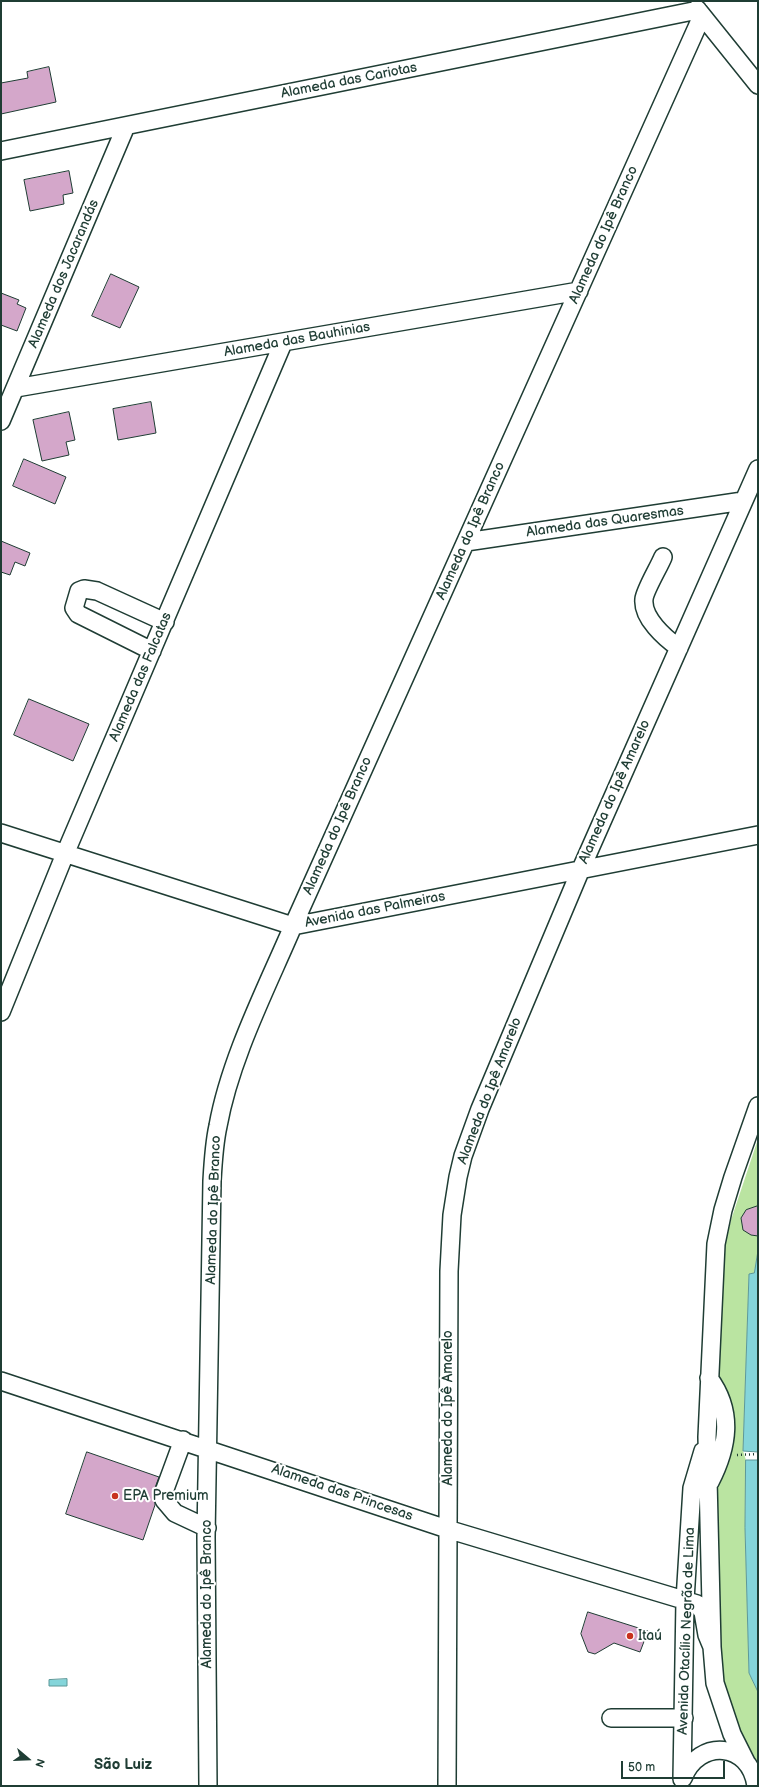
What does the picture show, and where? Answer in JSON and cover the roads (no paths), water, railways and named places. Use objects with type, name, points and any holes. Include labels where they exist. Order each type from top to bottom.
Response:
[{"type":"street","points":[[697,9],[758,86]]},
{"type":"street","name":"Alameda das Cariotas","points":[[1,151],[697,9]]},
{"type":"street","name":"Alameda do Ipê Branco","points":[[208,1786],[207,1528],[212,1181],[218,1126],[226,1094],[238,1056],[293,926],[579,291],[697,9]]},
{"type":"street","name":"Alameda dos Jacarandás","points":[[1,421],[126,126]]},
{"type":"street","name":"Alameda das Bauhinias","points":[[16,388],[579,291]]},
{"type":"street","name":"Alameda das Falcatas","points":[[1,1012],[65,854],[283,343]]},
{"type":"street","name":"Alameda do Ipê Amarelo","points":[[447,1786],[449,1271],[452,1215],[458,1176],[480,1109],[581,869],[758,469]]},
{"type":"street","name":"Alameda das Quaresmas","points":[[466,542],[743,501]]},
{"type":"street","points":[[663,557],[644,598],[645,607],[660,632],[679,648]]},
{"type":"street","points":[[152,651],[78,614],[74,608],[79,592],[84,589],[97,590],[165,622]]},
{"type":"street","name":"Avenida das Palmeiras","points":[[1,833],[293,926],[758,835]]},
{"type":"street","name":"Avenida Otacílio Negrão de Lima","points":[[756,1786],[752,1769],[746,1762],[732,1734],[715,1683],[712,1647],[707,1436],[716,1244],[723,1210],[733,1177],[758,1106]]},
{"type":"street","points":[[708,1486],[717,1468],[723,1450],[726,1428],[724,1409],[718,1389],[709,1378]]},
{"type":"street","name":"Alameda das Princesas","points":[[1,1381],[208,1448],[448,1529],[697,1604],[703,1612],[707,1635],[712,1647]]},
{"type":"street","name":"Avenida Otacílio Negrão de Lima","points":[[682,1783],[685,1600],[692,1488],[707,1436]]},
{"type":"street","points":[[183,1440],[165,1489],[164,1500],[175,1513],[207,1528]]},
{"type":"street","points":[[610,1718],[684,1718]]},
{"type":"street","points":[[682,1783],[687,1768],[694,1760],[709,1752],[726,1751],[737,1755],[746,1762]]},
{"type":"water","points":[[758,1251],[758,1452],[743,1451],[749,1274],[754,1273]]},
{"type":"water","points":[[746,1460],[758,1460],[758,1692],[749,1673],[745,1528]]},
{"type":"water","points":[[67,1679],[67,1686],[49,1686],[49,1680]]},
{"type":"place","name":"EPA Premium","points":[[115,1496]]},
{"type":"place","name":"Itaú","points":[[630,1636]]},
{"type":"district","name":"São Luiz","points":[[123,1765]]}]
